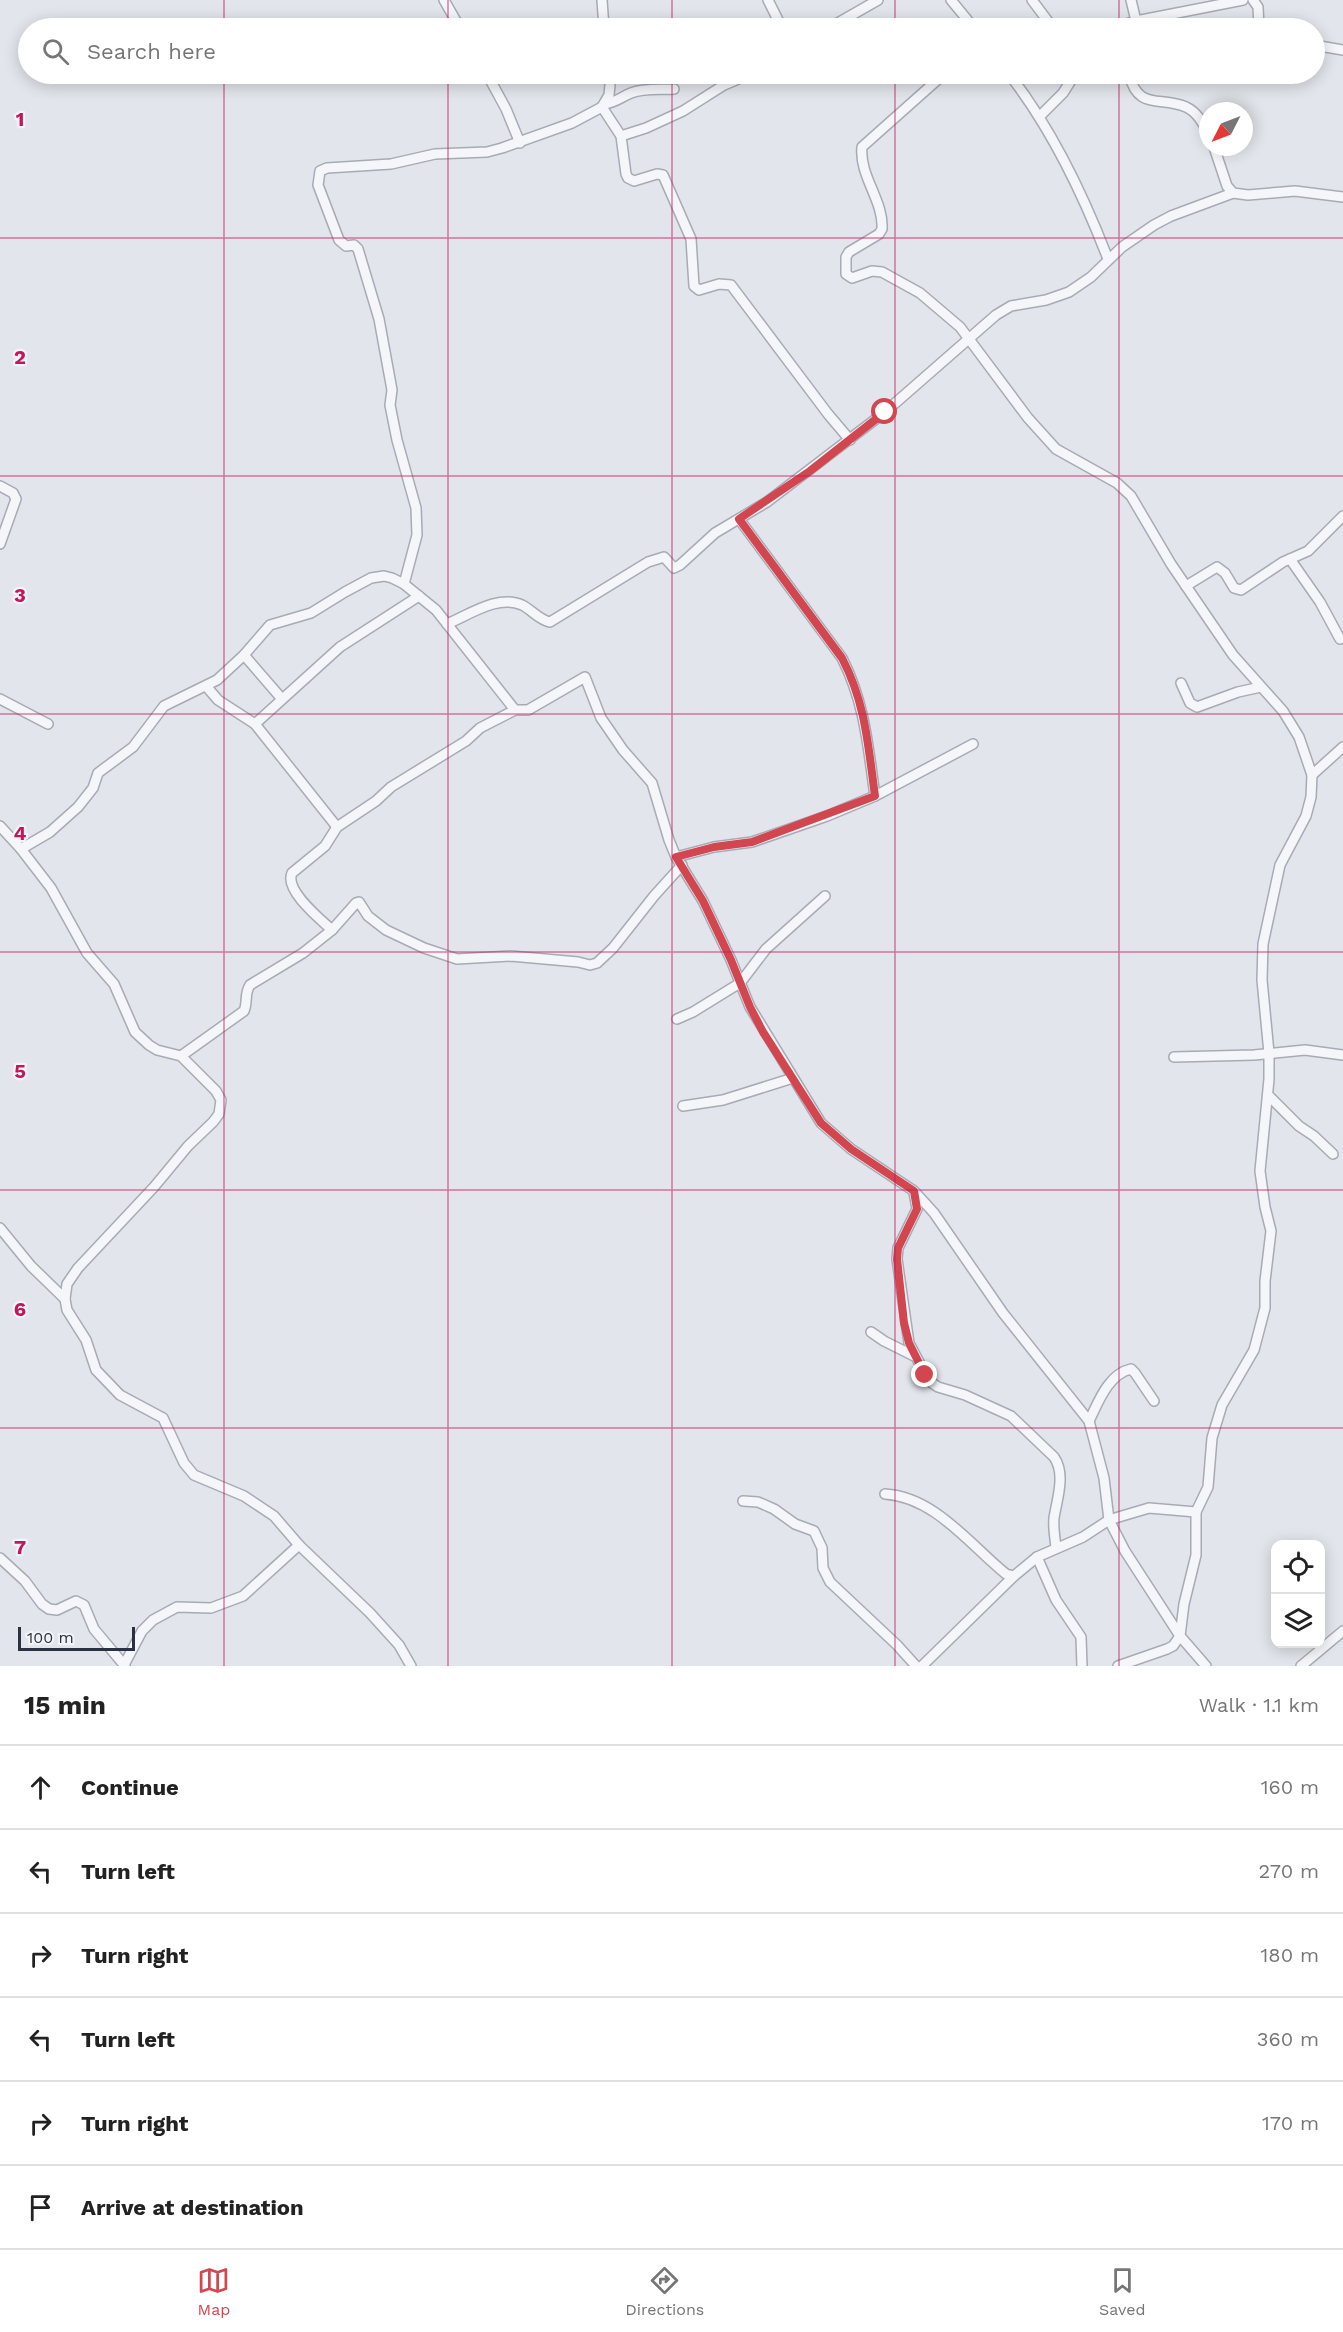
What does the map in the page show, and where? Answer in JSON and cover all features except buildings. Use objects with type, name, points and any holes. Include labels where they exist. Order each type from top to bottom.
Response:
[{"type":"street","points":[[444,0],[454,18]]},
{"type":"street","points":[[602,0],[603,18]]},
{"type":"street","points":[[768,0],[777,18]]},
{"type":"street","points":[[846,18],[878,0]]},
{"type":"street","points":[[1032,0],[1046,18]]},
{"type":"street","points":[[1131,0],[1135,18]]},
{"type":"street","points":[[1166,18],[1243,0]]},
{"type":"street","points":[[1253,0],[1258,7],[1259,18]]},
{"type":"street","points":[[954,1],[967,18]]},
{"type":"street","points":[[1325,47],[1343,50]]},
{"type":"street","points":[[492,84],[520,143]]},
{"type":"street","points":[[603,106],[609,95],[610,84]]},
{"type":"street","points":[[621,136],[646,128],[683,111],[726,84]]},
{"type":"street","points":[[933,84],[862,147],[861,156],[877,205],[882,229],[879,234],[849,252],[845,268],[849,277],[878,271],[910,286],[943,311],[969,339],[1028,418],[1056,449],[1117,483],[1131,496],[1186,586],[1233,655],[1283,711],[1293,726],[1312,775],[1311,797],[1306,816],[1280,865],[1265,925],[1262,961],[1269,1053],[1269,1096],[1260,1171],[1271,1231],[1265,1281],[1265,1308],[1254,1350],[1222,1405],[1212,1438],[1208,1487],[1196,1512],[1195,1562],[1184,1604],[1180,1636],[1173,1646],[1167,1649],[1118,1666]]},
{"type":"street","points":[[1016,84],[1040,116],[1069,171],[1108,259]]},
{"type":"street","points":[[1040,116],[1069,84]]},
{"type":"street","points":[[1132,84],[1138,94],[1153,101],[1186,107],[1199,118]]},
{"type":"street","points":[[404,584],[417,535],[417,515],[401,459],[390,405],[392,390],[381,330],[358,249],[354,245],[346,246],[339,240],[318,185],[320,171],[327,168],[391,164],[435,154],[487,152],[520,143],[572,123],[632,93],[644,90],[674,89]]},
{"type":"street","points":[[603,106],[621,136],[628,178],[634,181],[657,174],[663,175],[666,179],[691,239],[694,286],[699,290],[719,284],[731,285],[850,440]]},
{"type":"street","points":[[1217,156],[1227,186],[1233,193]]},
{"type":"street","points":[[447,624],[505,601],[524,606],[544,621],[550,622],[648,562],[664,557],[674,568],[680,565],[715,533],[767,502],[850,440],[996,315],[1011,306],[1060,297],[1078,287],[1108,259],[1154,225],[1171,216],[1233,193],[1248,195],[1295,191],[1343,197]]},
{"type":"street","points":[[0,486],[7,489],[16,499],[0,544]]},
{"type":"street","points":[[1186,586],[1217,567],[1225,573],[1234,588],[1241,590],[1308,550],[1343,516]]},
{"type":"street","points":[[739,519],[842,658],[854,681],[867,734],[875,796]]},
{"type":"street","points":[[1290,559],[1320,602],[1340,639]]},
{"type":"street","points":[[21,849],[50,832],[78,807],[93,788],[98,773],[133,747],[164,706],[217,680],[244,655],[270,625],[311,613],[371,579],[384,576],[404,584],[436,610],[515,710]]},
{"type":"street","points":[[255,724],[340,646],[419,596]]},
{"type":"street","points":[[244,655],[282,699]]},
{"type":"street","points":[[332,930],[308,907],[291,885],[290,878],[292,873],[325,846],[337,827],[391,788],[466,741],[480,728],[515,710],[528,710],[585,677],[601,718],[623,750],[652,783],[676,857],[703,901],[763,1032],[821,1123],[832,1134],[914,1191],[937,1217],[1019,1335],[1089,1421],[1104,1478],[1109,1520],[1125,1551],[1180,1636],[1206,1666]]},
{"type":"street","points":[[1181,683],[1190,703],[1197,707],[1261,687]]},
{"type":"street","points":[[206,686],[218,700],[255,724],[337,827]]},
{"type":"street","points":[[0,699],[48,724]]},
{"type":"street","points":[[676,857],[714,847],[752,842],[875,796],[973,744]]},
{"type":"street","points":[[1312,775],[1343,747]]},
{"type":"street","points":[[0,826],[21,849],[60,902],[87,953],[114,984],[135,1032],[157,1050],[182,1056],[216,1091],[220,1100],[219,1114],[72,1275],[67,1284],[65,1299],[70,1318],[86,1340],[96,1370],[120,1395],[163,1418],[184,1463],[194,1475],[244,1496],[265,1509],[399,1645],[411,1666]]},
{"type":"street","points":[[182,1056],[244,1011],[247,1004],[247,990],[250,986],[303,953],[332,930],[356,903],[359,902],[368,916],[386,930],[424,948],[457,959],[511,956],[591,965],[597,963],[613,948],[654,896],[682,866]]},
{"type":"street","points":[[677,1019],[693,1012],[740,983],[766,949],[825,896]]},
{"type":"street","points":[[1174,1057],[1305,1050],[1343,1055]]},
{"type":"street","points":[[684,1106],[723,1100],[793,1078]]},
{"type":"street","points":[[1269,1096],[1299,1126],[1314,1136],[1333,1154]]},
{"type":"street","points":[[914,1191],[917,1209],[898,1248],[897,1259],[904,1323],[914,1356],[929,1381],[938,1387],[965,1395],[1011,1416],[1054,1456],[1059,1470],[1059,1492],[1054,1528],[1056,1547]]},
{"type":"street","points":[[0,1228],[31,1266],[65,1299]]},
{"type":"street","points":[[871,1332],[914,1356]]},
{"type":"street","points":[[1089,1421],[1109,1384],[1125,1370],[1131,1369],[1136,1372],[1154,1401]]},
{"type":"street","points":[[885,1494],[903,1497],[926,1508],[965,1535],[1006,1574],[1014,1576]]},
{"type":"street","points":[[743,1501],[758,1502],[774,1509],[795,1524],[814,1531],[822,1548],[826,1578],[916,1666]]},
{"type":"street","points":[[922,1666],[1014,1576],[1037,1557],[1083,1537],[1109,1520],[1149,1508],[1196,1512]]},
{"type":"street","points":[[0,1558],[25,1581],[45,1607],[57,1610],[76,1601],[84,1605],[94,1629],[124,1666],[142,1631],[153,1620],[180,1606],[211,1608],[237,1599],[299,1545]]},
{"type":"street","points":[[1037,1557],[1056,1600],[1081,1637],[1082,1666]]},
{"type":"street","points":[[1301,1666],[1343,1631]]},
{"type":"route","points":[[885,412],[810,471],[739,519],[827,641],[842,658],[854,681],[867,734],[875,796],[827,816],[752,842],[714,847],[676,857],[693,883],[722,939],[750,1007],[763,1032],[813,1107],[821,1123],[851,1149],[914,1191],[917,1209],[898,1248],[897,1259],[904,1323],[914,1356],[925,1375]]}]
